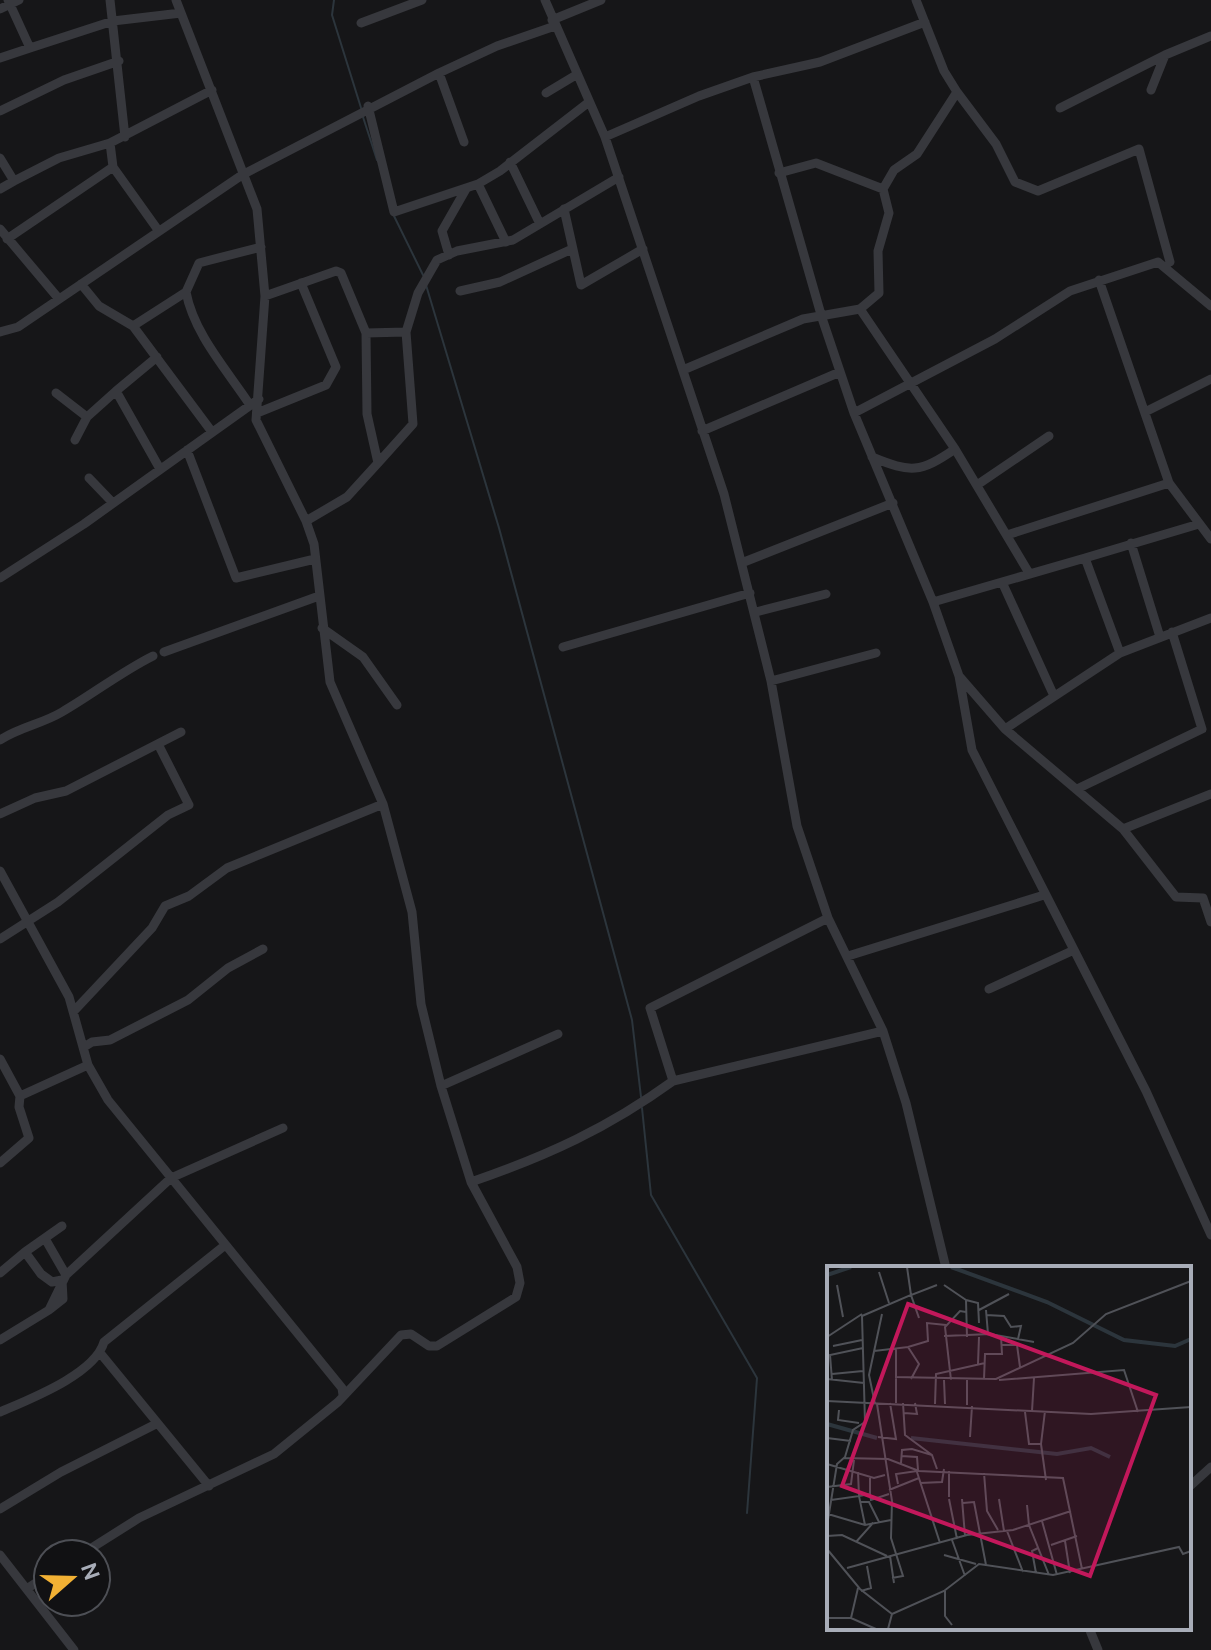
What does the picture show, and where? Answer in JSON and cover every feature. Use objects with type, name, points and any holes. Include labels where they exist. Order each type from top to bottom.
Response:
[{"type":"street","points":[[110,0],[125,137]]},
{"type":"street","points":[[107,1538],[139,1518],[274,1454],[343,1395],[401,1335],[411,1334],[429,1346],[437,1346],[516,1297],[520,1283],[517,1267],[471,1182],[441,1086],[421,1004],[412,912],[383,804],[330,682],[315,559],[306,521],[261,434],[255,405],[265,296],[257,209],[176,0]]},
{"type":"street","points":[[361,23],[422,0]]},
{"type":"street","points":[[545,0],[605,137],[744,562],[771,681],[797,826],[828,918],[883,1031],[906,1103],[946,1266]]},
{"type":"street","points":[[0,332],[18,327],[242,175],[333,130],[366,108],[497,46],[554,23],[582,5],[601,0]]},
{"type":"street","points":[[916,0],[944,71],[996,144],[1015,182],[1038,191],[1139,149],[1170,262]]},
{"type":"street","points":[[0,9],[13,1],[30,48]]},
{"type":"street","points":[[0,58],[113,21],[181,13]]},
{"type":"street","points":[[605,137],[753,77],[820,62],[925,22]]},
{"type":"street","points":[[1060,108],[1165,55],[1211,36]]},
{"type":"street","points":[[1151,90],[1165,55]]},
{"type":"street","points":[[0,111],[64,80],[119,61]]},
{"type":"street","points":[[439,73],[464,142]]},
{"type":"street","points":[[546,93],[576,75]]},
{"type":"street","points":[[753,77],[822,318],[854,413],[933,602],[959,676],[972,750],[1146,1091],[1211,1235]]},
{"type":"street","points":[[0,189],[59,158],[125,137],[212,90]]},
{"type":"street","points":[[683,370],[803,319],[860,309],[879,293],[878,251],[889,213],[883,189],[894,170],[917,154],[957,92]]},
{"type":"street","points":[[366,108],[394,212],[478,184],[589,102]]},
{"type":"street","points":[[110,143],[113,167],[158,230]]},
{"type":"street","points":[[0,158],[14,181]]},
{"type":"street","points":[[510,162],[540,224]]},
{"type":"street","points":[[779,173],[816,163],[883,189]]},
{"type":"street","points":[[7,239],[113,167]]},
{"type":"street","points":[[306,521],[347,497],[413,424],[406,332],[418,293],[437,260],[506,242],[619,177]]},
{"type":"street","points":[[478,184],[506,242]]},
{"type":"street","points":[[449,255],[442,231],[466,189]]},
{"type":"street","points":[[564,209],[581,285],[643,249]]},
{"type":"street","points":[[0,229],[59,299]]},
{"type":"street","points":[[133,326],[186,292],[199,263],[261,247]]},
{"type":"street","points":[[460,291],[512,277],[572,249]]},
{"type":"street","points":[[854,413],[995,339],[1070,291],[1158,262],[1211,306]]},
{"type":"street","points":[[265,296],[336,271],[341,273],[366,333],[367,414],[378,463]]},
{"type":"street","points":[[1099,280],[1169,483],[1211,539]]},
{"type":"street","points":[[0,578],[255,405],[326,385],[334,376],[336,367],[301,283]]},
{"type":"street","points":[[81,284],[99,306],[133,326],[212,432]]},
{"type":"street","points":[[186,292],[189,307],[203,334],[255,405]]},
{"type":"street","points":[[860,309],[876,338],[955,449],[1029,573]]},
{"type":"street","points":[[366,333],[406,332]]},
{"type":"street","points":[[75,440],[87,417],[157,357]]},
{"type":"street","points":[[702,431],[840,372]]},
{"type":"street","points":[[1145,412],[1211,379]]},
{"type":"street","points":[[116,391],[160,469]]},
{"type":"street","points":[[56,393],[87,417]]},
{"type":"street","points":[[977,485],[1049,436]]},
{"type":"street","points":[[872,457],[907,471],[931,465],[955,449]]},
{"type":"street","points":[[187,450],[236,578],[315,559]]},
{"type":"street","points":[[89,478],[113,503]]},
{"type":"street","points":[[1007,535],[1169,483]]},
{"type":"street","points":[[744,562],[893,503]]},
{"type":"street","points":[[933,602],[1131,543],[1204,527]]},
{"type":"street","points":[[1131,543],[1160,637]]},
{"type":"street","points":[[1085,558],[1120,653]]},
{"type":"street","points":[[1002,582],[1054,696]]},
{"type":"street","points":[[563,647],[750,593]]},
{"type":"street","points":[[756,612],[826,594]]},
{"type":"street","points":[[164,652],[319,596]]},
{"type":"street","points":[[1005,729],[1120,653],[1211,618]]},
{"type":"street","points":[[322,628],[363,657],[397,705]]},
{"type":"street","points":[[1077,789],[1206,727],[1172,632]]},
{"type":"street","points":[[771,681],[876,653]]},
{"type":"street","points":[[0,740],[18,728],[65,710],[118,673],[153,656]]},
{"type":"street","points":[[959,676],[1005,729],[1123,829],[1176,897],[1203,898],[1211,922]]},
{"type":"street","points":[[0,814],[35,798],[66,791],[181,732]]},
{"type":"street","points":[[0,939],[58,902],[125,845],[168,815],[189,805],[158,744]]},
{"type":"street","points":[[1123,829],[1211,794]]},
{"type":"street","points":[[74,1011],[152,928],[165,906],[189,896],[227,868],[383,804]]},
{"type":"street","points":[[0,871],[74,1011],[88,1065],[108,1100],[342,1388],[343,1395]]},
{"type":"street","points":[[848,956],[1044,895]]},
{"type":"street","points":[[673,1081],[650,1008],[828,918]]},
{"type":"street","points":[[84,1047],[110,1040],[188,1000],[228,968],[263,949]]},
{"type":"street","points":[[989,989],[1074,950]]},
{"type":"street","points":[[471,1182],[547,1156],[629,1111],[673,1081],[883,1031]]},
{"type":"street","points":[[441,1086],[558,1034]]},
{"type":"street","points":[[0,1059],[20,1096],[19,1107],[29,1138],[0,1163]]},
{"type":"street","points":[[20,1096],[88,1065]]},
{"type":"street","points":[[0,1340],[49,1310],[64,1278],[171,1178],[283,1128]]},
{"type":"street","points":[[0,1273],[62,1226]]},
{"type":"street","points":[[47,1242],[64,1278]]},
{"type":"street","points":[[0,1412],[79,1372],[101,1354],[104,1342],[224,1246]]},
{"type":"street","points":[[25,1252],[41,1274],[52,1282],[64,1278]]},
{"type":"street","points":[[101,1354],[209,1486]]},
{"type":"street","points":[[0,1509],[61,1472],[156,1424]]},
{"type":"street","points":[[1191,1485],[1211,1467]]},
{"type":"street","points":[[0,1555],[74,1650]]},
{"type":"street","points":[[28,1588],[32,1585]]},
{"type":"street","points":[[1090,1630],[1098,1650]]},
{"type":"waterway","points":[[334,0],[332,15],[362,111]]},
{"type":"waterway","points":[[363,117],[377,160]]},
{"type":"waterway","points":[[394,216],[423,275]]},
{"type":"waterway","points":[[426,285],[499,528],[632,1020],[641,1097]]},
{"type":"waterway","points":[[642,1108],[651,1195],[757,1378],[747,1513]]}]
